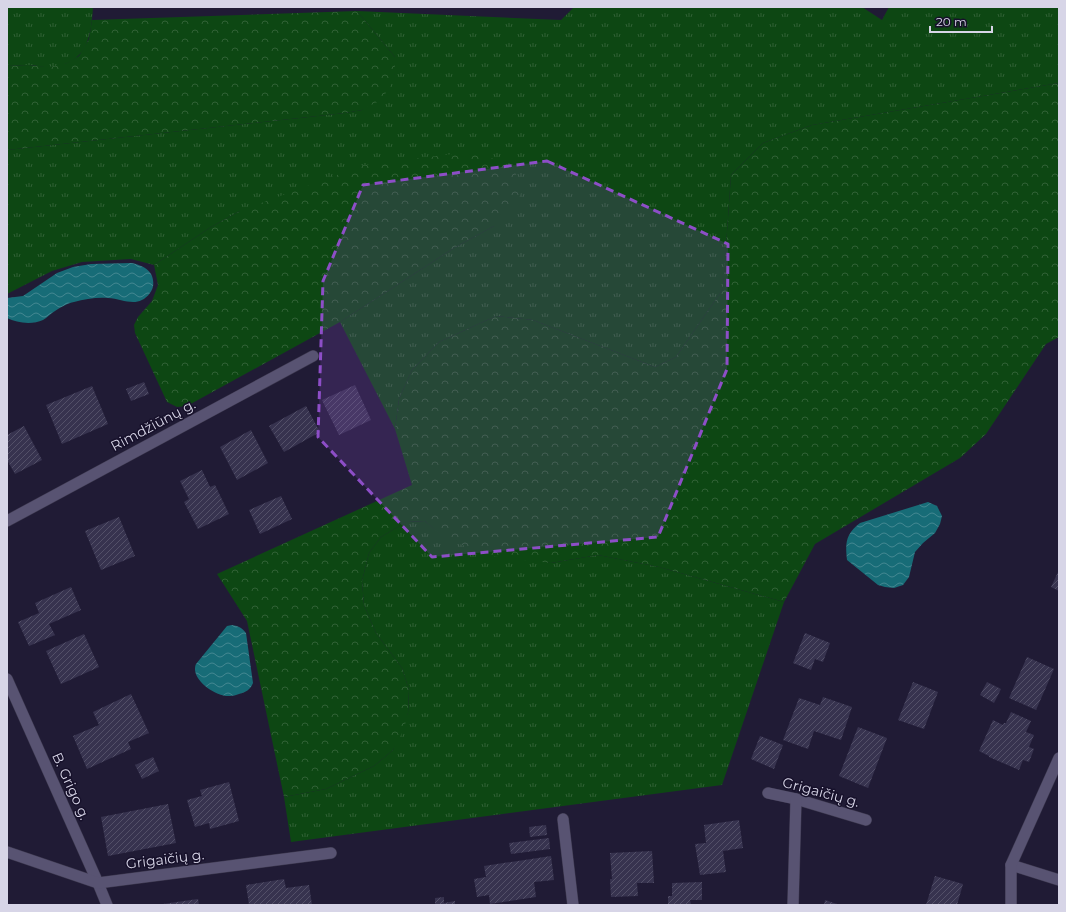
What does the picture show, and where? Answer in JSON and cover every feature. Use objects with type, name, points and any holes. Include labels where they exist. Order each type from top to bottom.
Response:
[{"type":"street","name":"Rimdžiūnų g.","points":[[7,521],[312,356]]},
{"type":"street","name":"B. Grigo g.","points":[[7,679],[107,905]]},
{"type":"street","points":[[1011,905],[1011,865],[1059,758]]},
{"type":"street","name":"Grigaičių g.","points":[[768,793],[796,799],[866,820]]},
{"type":"street","points":[[793,905],[796,799]]},
{"type":"street","points":[[564,819],[573,905]]},
{"type":"street","name":"Grigaičių g.","points":[[7,852],[98,883],[332,853]]},
{"type":"street","points":[[1011,865],[1059,880]]},
{"type":"highlighted area","points":[[547,161],[728,244],[727,369],[658,537],[432,557],[318,437],[323,281],[363,185]]},
{"type":"green space","points":[[7,7],[93,7],[91,29],[85,48],[72,61],[62,65],[47,67],[29,65],[7,66]]},
{"type":"green space","points":[[574,7],[862,7],[882,20],[889,7],[1059,7],[1059,83],[812,125],[763,143],[731,175],[723,289],[676,357],[655,367],[533,320],[496,316],[439,342],[412,370],[399,399],[395,429],[340,322],[454,248],[494,226],[240,211],[211,227],[154,265],[131,259],[82,262],[52,271],[7,294],[7,150],[362,110],[395,74],[395,57],[357,11],[561,20]]},
{"type":"green space","points":[[357,11],[395,57],[395,74],[390,87],[381,100],[362,110],[7,150],[7,66],[28,65],[49,67],[67,63],[79,56],[89,39],[92,20]]},
{"type":"green space","points":[[1059,83],[1059,337],[1046,344],[986,434],[960,458],[815,544],[784,602],[659,567],[598,555],[551,563],[489,556],[443,537],[425,521],[406,522],[381,537],[369,553],[362,581],[364,605],[376,633],[402,668],[409,690],[408,713],[404,729],[393,750],[374,766],[326,789],[284,797],[247,621],[217,574],[412,485],[395,429],[399,399],[412,370],[439,342],[496,316],[533,320],[655,367],[676,357],[723,289],[731,175],[763,143],[812,125]]},
{"type":"green space","points":[[477,151],[514,169],[522,190],[516,206],[494,226],[454,248],[340,322],[187,406],[177,407],[167,402],[135,333],[134,325],[138,317],[152,301],[158,285],[154,265],[211,227],[240,211],[364,165]]},
{"type":"green space","points":[[425,521],[444,537],[551,563],[598,555],[659,567],[784,602],[722,785],[291,842],[284,797],[326,789],[374,766],[393,750],[408,713],[409,690],[402,668],[376,633],[364,605],[362,581],[369,553],[381,537],[406,522]]},
{"type":"water","points":[[132,263],[146,269],[151,273],[153,278],[151,291],[141,301],[130,302],[108,298],[91,298],[67,304],[39,322],[25,323],[7,318],[7,298],[23,296],[57,273],[73,267],[91,264]]},
{"type":"water","points":[[928,502],[937,506],[942,516],[940,524],[935,533],[915,552],[909,577],[903,585],[894,588],[878,585],[847,560],[846,548],[849,535],[860,523]]},
{"type":"water","points":[[227,626],[237,626],[246,633],[253,683],[249,689],[244,692],[232,696],[225,696],[213,692],[203,684],[196,675],[195,667]]},
{"type":"building","points":[[144,382],[149,394],[131,401],[126,389]]},
{"type":"building","points":[[355,385],[371,420],[339,435],[322,400]]},
{"type":"building","points":[[92,386],[108,424],[62,444],[46,405]]},
{"type":"building","points":[[306,406],[320,432],[284,452],[269,426]]},
{"type":"building","points":[[24,426],[42,460],[15,474],[7,460],[7,435]]},
{"type":"building","points":[[251,430],[268,463],[237,480],[220,447]]},
{"type":"building","points":[[202,470],[210,487],[215,485],[229,514],[198,529],[184,502],[189,499],[180,481]]},
{"type":"building","points":[[281,496],[292,519],[260,534],[249,510]]},
{"type":"building","points":[[119,517],[135,556],[101,570],[85,531]]},
{"type":"building","points":[[1059,570],[1059,591],[1051,587]]},
{"type":"building","points":[[71,587],[81,610],[49,624],[55,635],[29,646],[18,622],[39,613],[35,603]]},
{"type":"building","points":[[805,633],[830,643],[823,662],[815,659],[811,670],[793,663]]},
{"type":"building","points":[[84,634],[99,667],[61,684],[46,651]]},
{"type":"building","points":[[1027,657],[1054,669],[1036,710],[1009,698]]},
{"type":"building","points":[[913,682],[938,692],[924,729],[898,720]]},
{"type":"building","points":[[987,682],[1001,689],[994,703],[980,695]]},
{"type":"building","points":[[131,694],[149,733],[128,742],[131,749],[87,769],[73,736],[99,725],[93,712]]},
{"type":"building","points":[[823,697],[852,707],[841,740],[814,731],[808,749],[783,740],[799,698],[820,705]]},
{"type":"building","points":[[1011,712],[1031,721],[1026,732],[1034,735],[1029,747],[1034,749],[1029,762],[1023,760],[1019,770],[979,751],[993,720],[1003,725],[1006,723]]},
{"type":"building","points":[[858,727],[887,738],[868,788],[839,776]]},
{"type":"building","points":[[760,736],[783,745],[774,769],[751,759]]},
{"type":"building","points":[[153,757],[159,771],[142,779],[135,765]]},
{"type":"building","points":[[229,782],[239,821],[210,829],[209,823],[195,827],[187,800],[202,796],[200,790]]},
{"type":"building","points":[[168,804],[176,843],[108,856],[101,817]]},
{"type":"building","points":[[739,820],[743,848],[723,851],[726,872],[700,875],[695,844],[706,843],[704,825]]},
{"type":"building","points":[[546,825],[547,835],[530,837],[529,827]]},
{"type":"building","points":[[549,838],[550,849],[511,854],[509,843]]},
{"type":"building","points":[[652,851],[654,883],[637,883],[638,896],[611,897],[610,879],[612,879],[610,853]]},
{"type":"building","points":[[551,856],[554,880],[534,882],[536,897],[490,904],[489,895],[477,897],[474,879],[486,877],[484,866]]},
{"type":"building","points":[[935,876],[963,884],[957,905],[926,905]]},
{"type":"building","points":[[284,879],[286,888],[309,885],[312,905],[249,905],[246,885]]},
{"type":"building","points":[[702,882],[702,900],[690,900],[691,905],[668,905],[668,896],[672,896],[672,883]]},
{"type":"building","points":[[444,897],[444,903],[455,901],[455,905],[435,905],[435,898]]},
{"type":"building","points":[[198,899],[199,905],[163,904]]},
{"type":"building","points":[[825,900],[840,905],[824,905]]}]
